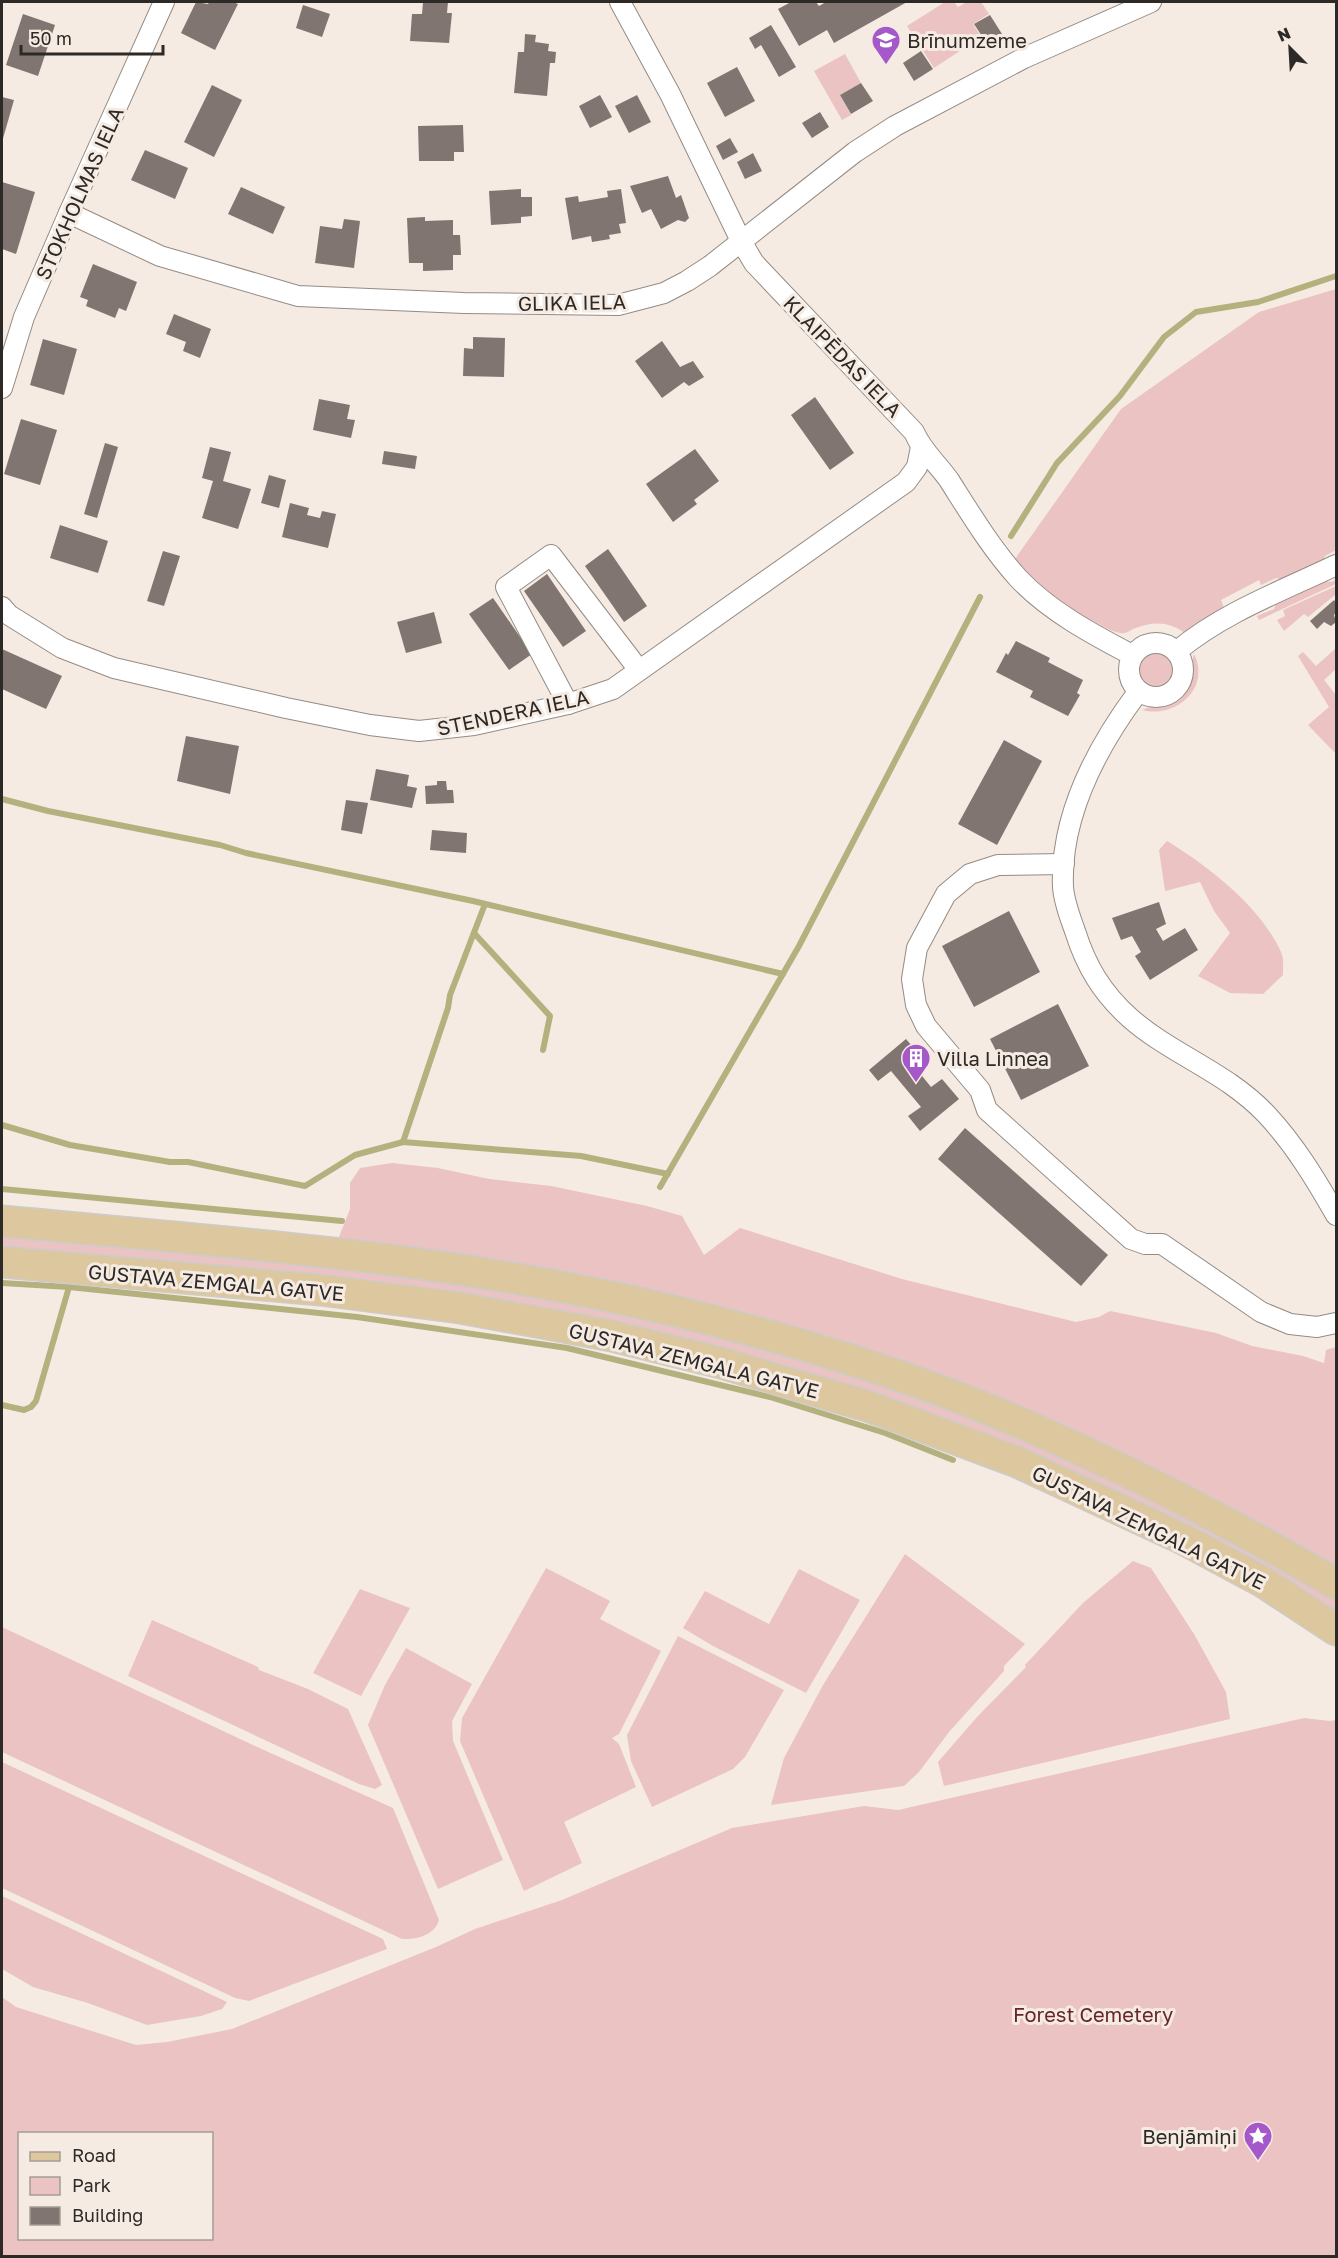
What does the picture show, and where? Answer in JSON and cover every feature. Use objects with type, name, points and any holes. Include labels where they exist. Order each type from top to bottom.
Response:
[{"type":"main road","name":"GUSTAVA ZEMGALA GATVE","points":[[2,1221],[469,1270],[669,1310],[830,1353],[925,1386],[1028,1426],[1148,1482],[1241,1530],[1336,1584]]},
{"type":"main road","name":"GUSTAVA ZEMGALA GATVE","points":[[2,1262],[320,1290],[460,1308],[612,1336],[721,1363],[870,1407],[1017,1462],[1109,1503],[1253,1577],[1336,1630]]},
{"type":"street","name":"STOKHOLMAS IELA","points":[[2,388],[24,317],[164,2]]},
{"type":"street","name":"KLAIPĒDAS IELA","points":[[620,2],[670,94],[741,241],[754,263],[914,432],[921,447],[938,464],[984,535],[1018,578],[1048,604],[1100,638],[1132,655]]},
{"type":"street","name":"GLIKA IELA","points":[[69,213],[160,256],[298,296],[464,303],[618,305],[664,293],[710,266],[855,152],[895,126],[1024,58],[1151,2]]},
{"type":"street","name":"STENDERA IELA","points":[[2,608],[9,615],[62,648],[114,668],[370,725],[418,731],[474,725],[568,704],[613,688],[906,482],[917,467],[921,447]]},
{"type":"street","points":[[568,704],[506,587],[551,555],[639,670]]},
{"type":"street","points":[[1177,651],[1229,615],[1336,565]]},
{"type":"street","points":[[1154,642],[1167,645],[1177,651],[1183,665],[1182,679],[1175,690],[1163,697],[1150,697],[1138,692],[1130,681],[1128,668],[1132,655],[1142,646],[1154,642]]},
{"type":"street","points":[[1138,692],[1114,726],[1086,780],[1068,825],[1063,889],[1088,967],[1102,990],[1138,1024],[1216,1073],[1267,1114],[1312,1173],[1336,1215]]},
{"type":"street","points":[[1064,864],[998,865],[970,874],[945,894],[917,948],[912,979],[916,1005],[926,1026],[980,1090],[987,1110],[1131,1239],[1144,1244],[1162,1244],[1261,1312],[1290,1324],[1317,1327],[1336,1323]]},
{"type":"green space","points":[[945,2],[954,2],[958,7],[967,2],[981,2],[989,14],[973,24],[981,37],[934,68],[907,26]]},
{"type":"green space","points":[[845,54],[861,83],[840,95],[851,115],[842,120],[814,71]]},
{"type":"green space","points":[[1336,289],[1336,550],[1325,556],[1322,564],[1285,580],[1276,578],[1261,585],[1259,580],[1221,600],[1224,608],[1186,634],[1174,627],[1161,624],[1140,626],[1123,633],[1115,632],[1087,618],[1065,604],[1034,579],[1015,559],[1121,409],[1259,312]]},
{"type":"green space","points":[[1322,580],[1331,582],[1336,580],[1336,584],[1259,620],[1257,616],[1274,609],[1277,601]]},
{"type":"green space","points":[[1336,586],[1336,597],[1335,595],[1308,617],[1304,614],[1284,631],[1277,620],[1285,616],[1283,610]]},
{"type":"green space","points":[[1335,649],[1336,669],[1324,680],[1336,695],[1336,754],[1308,725],[1329,707],[1298,656],[1303,652],[1316,666]]},
{"type":"green space","points":[[1156,653],[1168,658],[1173,670],[1168,682],[1156,687],[1144,682],[1139,670],[1144,658]]},
{"type":"green space","points":[[1194,654],[1198,667],[1198,678],[1187,698],[1167,710],[1155,712],[1142,710],[1169,701],[1181,694],[1188,682]]},
{"type":"green space","points":[[1167,841],[1232,889],[1261,919],[1272,935],[1282,954],[1283,975],[1263,994],[1230,993],[1198,976],[1230,933],[1214,911],[1200,882],[1165,891],[1159,850]]},
{"type":"green space","points":[[392,1163],[438,1168],[489,1179],[551,1186],[647,1206],[682,1216],[704,1255],[740,1228],[902,1279],[1076,1322],[1099,1317],[1110,1311],[1216,1333],[1252,1346],[1303,1356],[1324,1363],[1326,1350],[1336,1347],[1336,1567],[1013,1407],[337,1242],[350,1209],[350,1183],[360,1168]]},
{"type":"green space","points":[[2,1234],[226,1254],[542,1294],[711,1331],[928,1399],[1097,1469],[1336,1599],[1336,1613],[922,1411],[824,1377],[706,1343],[540,1307],[379,1284],[2,1247]]},
{"type":"green space","points":[[905,1554],[1025,1644],[949,1732],[919,1772],[904,1786],[771,1805],[784,1758],[823,1685]]},
{"type":"green space","points":[[1133,1561],[1151,1568],[1194,1634],[1226,1692],[1230,1719],[944,1786],[938,1762],[1083,1603]]},
{"type":"green space","points":[[546,1568],[610,1601],[600,1619],[661,1651],[619,1734],[612,1738],[619,1744],[636,1787],[564,1822],[582,1863],[524,1891],[460,1741],[462,1718]]},
{"type":"green space","points":[[799,1569],[860,1600],[806,1693],[713,1646],[683,1628],[705,1591],[769,1624]]},
{"type":"green space","points":[[360,1589],[410,1608],[361,1696],[313,1673]]},
{"type":"green space","points":[[152,1620],[348,1709],[382,1785],[375,1789],[359,1784],[128,1676]]},
{"type":"green space","points":[[2,1627],[393,1808],[439,1920],[437,1925],[424,1936],[402,1939],[2,1752]]},
{"type":"green space","points":[[678,1636],[784,1690],[745,1757],[733,1769],[652,1807],[631,1761],[627,1735]]},
{"type":"green space","points":[[406,1648],[472,1684],[452,1721],[453,1741],[503,1860],[438,1889],[368,1725],[385,1685]]},
{"type":"green space","name":"Forest Cemetery","points":[[1304,1718],[1336,1720],[1336,2256],[2,2256],[2,1997],[16,2007],[136,2045],[167,2042],[232,2029],[436,1947],[475,1929],[562,1900],[732,1828],[864,1806],[898,1810]]},
{"type":"green space","points":[[2,1762],[383,1939],[387,1949],[249,2001],[235,1998],[2,1888]]},
{"type":"green space","points":[[2,1896],[227,2002],[222,2009],[201,2016],[147,2025],[88,2003],[33,1987],[2,1969]]},
{"type":"building","points":[[196,2],[238,4],[215,50],[181,33]]},
{"type":"building","points":[[423,2],[448,2],[447,13],[452,13],[449,43],[410,41],[412,14],[422,14]]},
{"type":"building","points":[[791,2],[816,2],[819,6],[826,2],[907,2],[834,43],[827,30],[799,46],[778,9]]},
{"type":"building","points":[[303,5],[330,14],[322,37],[296,28]]},
{"type":"building","points":[[23,14],[55,25],[38,76],[6,65]]},
{"type":"building","points":[[990,15],[1002,34],[987,44],[974,24]]},
{"type":"building","points":[[771,25],[796,67],[779,77],[761,45],[755,49],[749,38]]},
{"type":"building","points":[[525,34],[536,35],[535,42],[549,44],[548,51],[556,52],[555,63],[550,63],[547,96],[514,93],[518,52],[524,52]]},
{"type":"building","points":[[921,51],[933,69],[914,81],[903,63]]},
{"type":"building","points":[[737,67],[755,101],[725,117],[707,83]]},
{"type":"building","points":[[861,83],[873,101],[851,114],[840,95]]},
{"type":"building","points":[[212,85],[242,100],[214,157],[184,142]]},
{"type":"building","points":[[600,95],[612,117],[590,128],[579,106]]},
{"type":"building","points":[[637,95],[651,122],[629,133],[615,106]]},
{"type":"building","points":[[2,97],[14,100],[2,142]]},
{"type":"building","points":[[820,112],[829,127],[812,138],[802,123]]},
{"type":"building","points":[[463,125],[464,152],[454,152],[454,161],[419,161],[418,126]]},
{"type":"building","points":[[730,138],[738,152],[723,160],[716,146]]},
{"type":"building","points":[[145,150],[188,168],[175,199],[131,180]]},
{"type":"building","points":[[753,153],[762,171],[745,179],[737,162]]},
{"type":"building","points":[[668,176],[676,198],[681,195],[689,218],[685,222],[678,220],[661,229],[651,209],[642,213],[630,186]]},
{"type":"building","points":[[2,182],[35,192],[16,254],[2,249]]},
{"type":"building","points":[[241,187],[285,207],[273,234],[228,214]]},
{"type":"building","points":[[521,189],[521,197],[532,197],[532,216],[521,217],[521,223],[491,225],[489,191]]},
{"type":"building","points":[[621,189],[626,223],[619,224],[621,233],[609,235],[610,239],[592,242],[591,236],[572,240],[565,198],[578,196],[579,202],[608,197],[607,191]]},
{"type":"building","points":[[425,217],[425,221],[453,220],[453,235],[460,235],[461,255],[453,255],[453,270],[423,271],[423,263],[409,263],[407,218]]},
{"type":"building","points":[[344,219],[360,221],[354,268],[315,263],[320,226],[342,229]]},
{"type":"building","points":[[93,264],[137,282],[126,311],[119,308],[115,318],[86,306],[88,300],[80,297]]},
{"type":"building","points":[[174,314],[211,329],[200,358],[183,351],[186,342],[166,334]]},
{"type":"building","points":[[473,337],[505,338],[504,377],[463,376],[464,348],[473,349]]},
{"type":"building","points":[[43,339],[77,349],[64,395],[30,385]]},
{"type":"building","points":[[662,341],[680,367],[693,361],[704,377],[689,386],[684,382],[662,398],[635,361]]},
{"type":"building","points":[[815,397],[854,453],[830,470],[791,415]]},
{"type":"building","points":[[319,399],[350,405],[347,419],[355,420],[351,438],[313,430]]},
{"type":"building","points":[[21,419],[57,430],[40,485],[4,474]]},
{"type":"building","points":[[105,443],[118,447],[97,518],[84,514]]},
{"type":"building","points":[[210,447],[231,452],[223,481],[251,489],[238,529],[202,518],[213,481],[202,478]]},
{"type":"building","points":[[695,449],[719,481],[694,500],[697,504],[673,522],[646,484]]},
{"type":"building","points":[[384,451],[417,456],[415,469],[382,464]]},
{"type":"building","points":[[269,475],[286,480],[279,508],[261,503]]},
{"type":"building","points":[[290,503],[309,508],[307,515],[320,518],[322,511],[336,514],[328,548],[282,537]]},
{"type":"building","points":[[60,525],[108,541],[98,573],[50,558]]},
{"type":"building","points":[[608,549],[647,606],[624,622],[585,566]]},
{"type":"building","points":[[163,551],[180,556],[164,606],[147,601]]},
{"type":"building","points":[[547,574],[586,631],[563,647],[524,591]]},
{"type":"building","points":[[493,598],[532,654],[509,670],[469,614]]},
{"type":"building","points":[[1334,600],[1336,622],[1331,626],[1324,622],[1317,629],[1310,621]]},
{"type":"building","points":[[434,612],[442,643],[406,653],[397,622]]},
{"type":"building","points":[[1016,641],[1050,658],[1048,662],[1083,680],[1077,693],[1080,695],[1068,716],[1030,697],[1033,691],[996,672],[1006,653],[1008,655]]},
{"type":"building","points":[[2,649],[62,676],[46,709],[2,689]]},
{"type":"building","points":[[186,736],[239,746],[230,794],[177,781]]},
{"type":"building","points":[[1004,740],[1042,761],[997,845],[958,824]]},
{"type":"building","points":[[376,769],[409,775],[407,786],[417,788],[412,808],[370,800]]},
{"type":"building","points":[[437,781],[446,781],[447,790],[453,790],[454,803],[426,804],[425,786],[437,785]]},
{"type":"building","points":[[346,800],[368,803],[362,834],[341,830]]},
{"type":"building","points":[[432,830],[467,833],[466,853],[430,850]]},
{"type":"building","points":[[1159,902],[1166,924],[1156,929],[1163,941],[1185,928],[1198,950],[1150,980],[1135,956],[1141,952],[1132,936],[1121,940],[1112,918]]},
{"type":"building","points":[[1009,911],[1040,972],[974,1007],[942,946]]},
{"type":"building","points":[[1058,1004],[1089,1066],[1021,1100],[990,1039]]},
{"type":"building","name":"Villa Linnea","points":[[906,1039],[923,1059],[914,1066],[931,1087],[942,1079],[959,1099],[920,1131],[908,1116],[921,1107],[891,1071],[878,1081],[869,1070]]},
{"type":"building","points":[[965,1128],[1108,1255],[1081,1286],[938,1159]]},
{"type":"waterway","points":[[1011,536],[1057,463],[1120,396],[1164,337],[1196,312],[1258,302],[1336,276]]},
{"type":"waterway","points":[[660,1187],[799,946],[980,597]]},
{"type":"waterway","points":[[2,799],[48,811],[220,845],[246,853],[473,901],[783,974]]},
{"type":"waterway","points":[[403,1142],[448,1008],[450,995],[485,904]]},
{"type":"waterway","points":[[474,933],[550,1016],[543,1050]]},
{"type":"waterway","points":[[2,1125],[70,1145],[170,1162],[188,1162],[305,1186],[355,1155],[403,1142],[581,1156],[668,1174]]},
{"type":"waterway","points":[[2,1189],[342,1221]]},
{"type":"waterway","points":[[2,1283],[69,1287],[357,1317],[567,1348],[770,1397],[885,1433],[953,1460]]},
{"type":"waterway","points":[[2,1405],[24,1410],[36,1401],[69,1287]]},
{"type":"place","name":"Brīnumzeme","points":[[886,66]]},
{"type":"place","name":"Villa Linnea","points":[[916,1084]]},
{"type":"place","name":"Benjāmiņi","points":[[1258,2162]]}]
